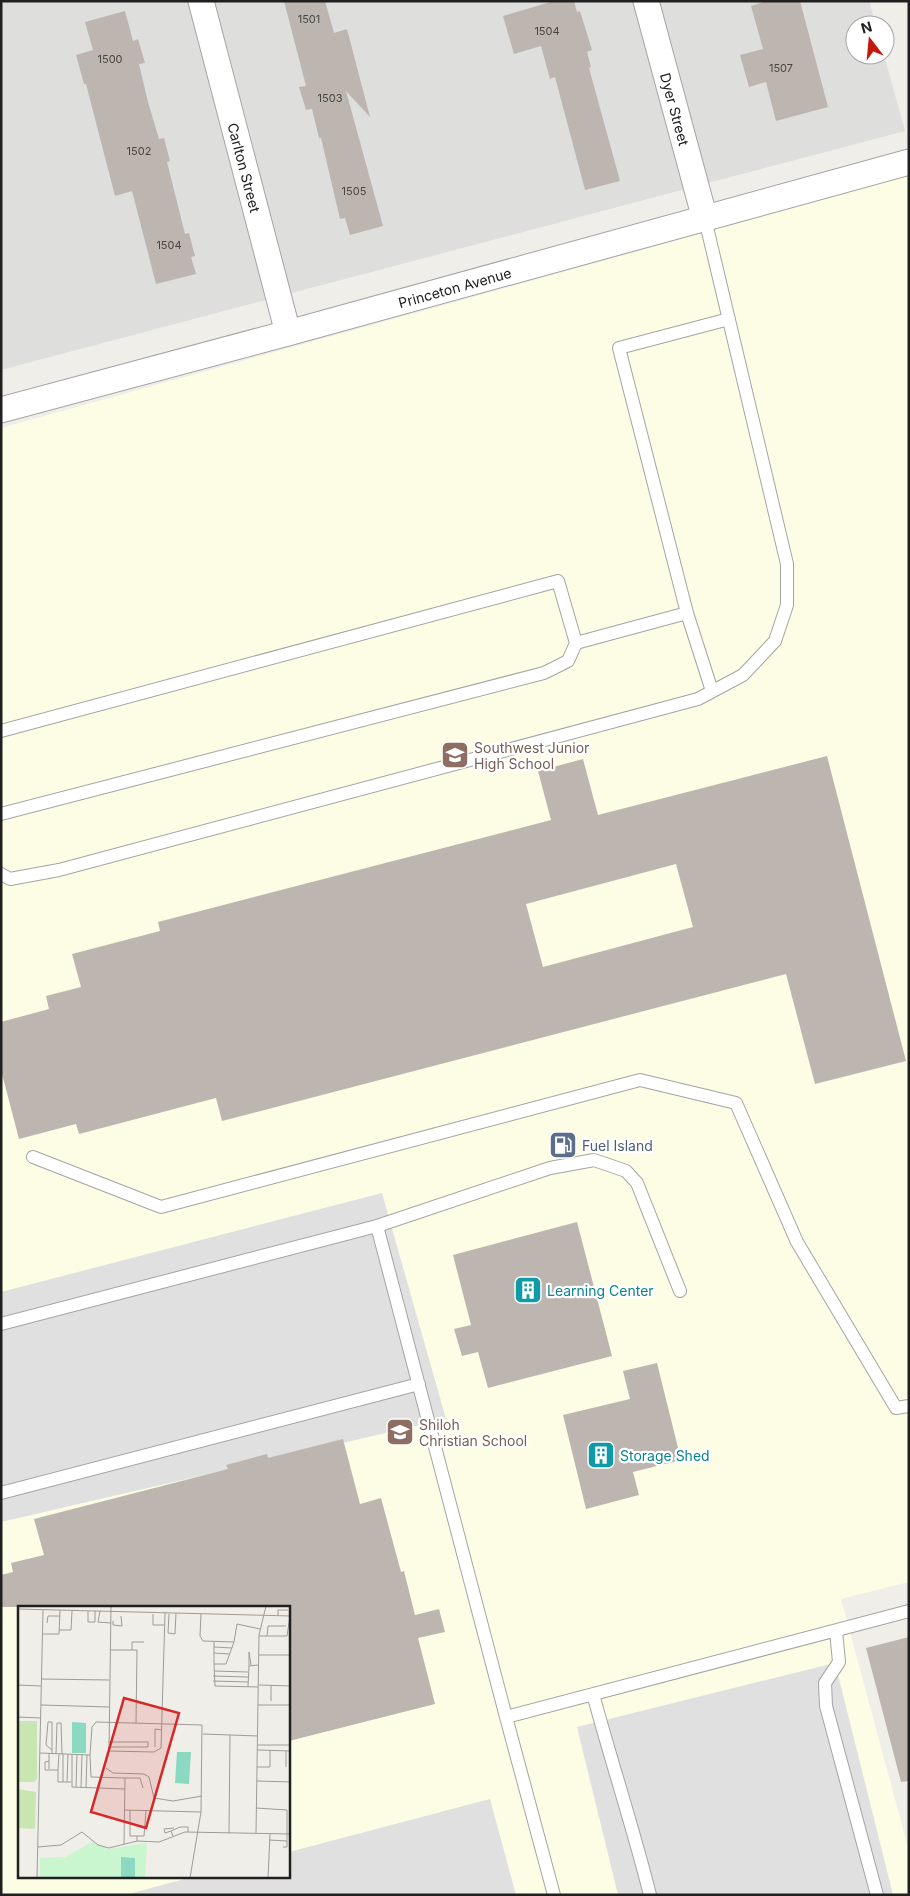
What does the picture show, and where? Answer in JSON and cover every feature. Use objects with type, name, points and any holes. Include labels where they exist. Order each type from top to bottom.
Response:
[{"type":"street","name":"Carlton Street","points":[[201,1],[288,333]]},
{"type":"street","name":"Dyer Street","points":[[646,1],[705,219]]},
{"type":"street","name":"Princeton Avenue","points":[[1,410],[909,162]]},
{"type":"lane","points":[[1,874],[10,879],[59,870],[698,699],[743,674],[775,641],[787,604],[787,564],[705,219]]},
{"type":"lane","points":[[712,691],[687,613],[618,348],[729,319]]},
{"type":"lane","points":[[1,731],[558,581],[576,643],[568,661],[544,673],[1,814]]},
{"type":"lane","points":[[576,643],[687,613]]},
{"type":"lane","points":[[33,1157],[161,1207],[640,1080],[736,1103],[797,1242],[896,1408],[909,1406]]},
{"type":"lane","points":[[1,1324],[377,1226],[550,1168],[594,1160],[626,1171],[637,1183],[680,1291]]},
{"type":"lane","points":[[377,1226],[554,1895]]},
{"type":"lane","points":[[1,1493],[419,1384]]},
{"type":"lane","points":[[506,1717],[909,1611]]},
{"type":"lane","points":[[836,1631],[839,1662],[825,1683],[826,1706],[877,1895]]},
{"type":"lane","points":[[593,1694],[613,1768],[638,1846],[650,1895]]},
{"type":"shaded area","points":[[1,1],[869,1],[873,15],[845,15],[845,65],[887,65],[905,131],[1,370]]},
{"type":"shaded area","name":"Southwest Junior High School","points":[[909,176],[909,1582],[841,1599],[909,1851],[909,1895],[1,1895],[1,428]]},
{"type":"shaded area","points":[[382,1193],[446,1419],[1,1522],[1,1292]]},
{"type":"shaded area","points":[[835,1663],[893,1895],[618,1895],[577,1727]]},
{"type":"shaded area","points":[[490,1799],[516,1895],[125,1895],[188,1878],[290,1878],[290,1852]]},
{"type":"building","points":[[284,1],[325,1],[334,33],[347,29],[370,117],[346,91],[383,226],[350,235],[345,218],[340,219],[321,138],[319,138],[312,109],[306,110],[299,87],[306,86]]},
{"type":"building","points":[[554,1],[574,1],[577,12],[580,11],[592,50],[587,52],[591,67],[589,68],[620,181],[585,190],[555,77],[550,79],[541,46],[514,54],[503,16]]},
{"type":"building","points":[[766,1],[800,1],[828,107],[776,121],[766,82],[749,87],[740,55],[763,49],[751,6]]},
{"type":"building","points":[[125,11],[133,41],[138,39],[145,63],[139,64],[148,102],[159,139],[164,138],[170,161],[167,162],[185,234],[189,233],[195,256],[191,257],[196,274],[156,284],[132,191],[115,196],[86,84],[84,84],[76,55],[93,50],[85,22]]},
{"type":"building","points":[[827,756],[906,1061],[815,1084],[786,974],[222,1121],[216,1098],[79,1134],[76,1124],[19,1139],[1,1070],[1,1022],[49,1009],[46,996],[81,987],[72,954],[160,931],[158,922],[551,820],[538,771],[583,759],[598,815]],"holes":[[[676,864],[693,927],[543,967],[526,904]]]},
{"type":"building","name":"Learning Center","points":[[577,1222],[612,1356],[488,1388],[478,1352],[462,1356],[454,1329],[471,1325],[453,1255]]},
{"type":"building","points":[[657,1363],[681,1460],[633,1472],[639,1495],[586,1509],[563,1415],[630,1399],[623,1371]]},
{"type":"building","points":[[343,1439],[360,1504],[381,1498],[401,1572],[404,1571],[415,1615],[439,1609],[445,1632],[418,1638],[435,1704],[290,1741],[290,1606],[1,1607],[1,1575],[13,1572],[11,1563],[44,1555],[34,1519],[228,1469],[226,1465],[267,1454],[268,1458]]},
{"type":"building","points":[[909,1637],[909,1781],[901,1782],[866,1648]]},
{"type":"place","name":"Southwest Junior High School","points":[[455,755]]},
{"type":"place","name":"Fuel Island","points":[[563,1145]]},
{"type":"place","name":"Learning Center","points":[[528,1290]]},
{"type":"place","name":"Shiloh Christian School","points":[[400,1432]]},
{"type":"place","name":"Storage Shed","points":[[601,1455]]}]
